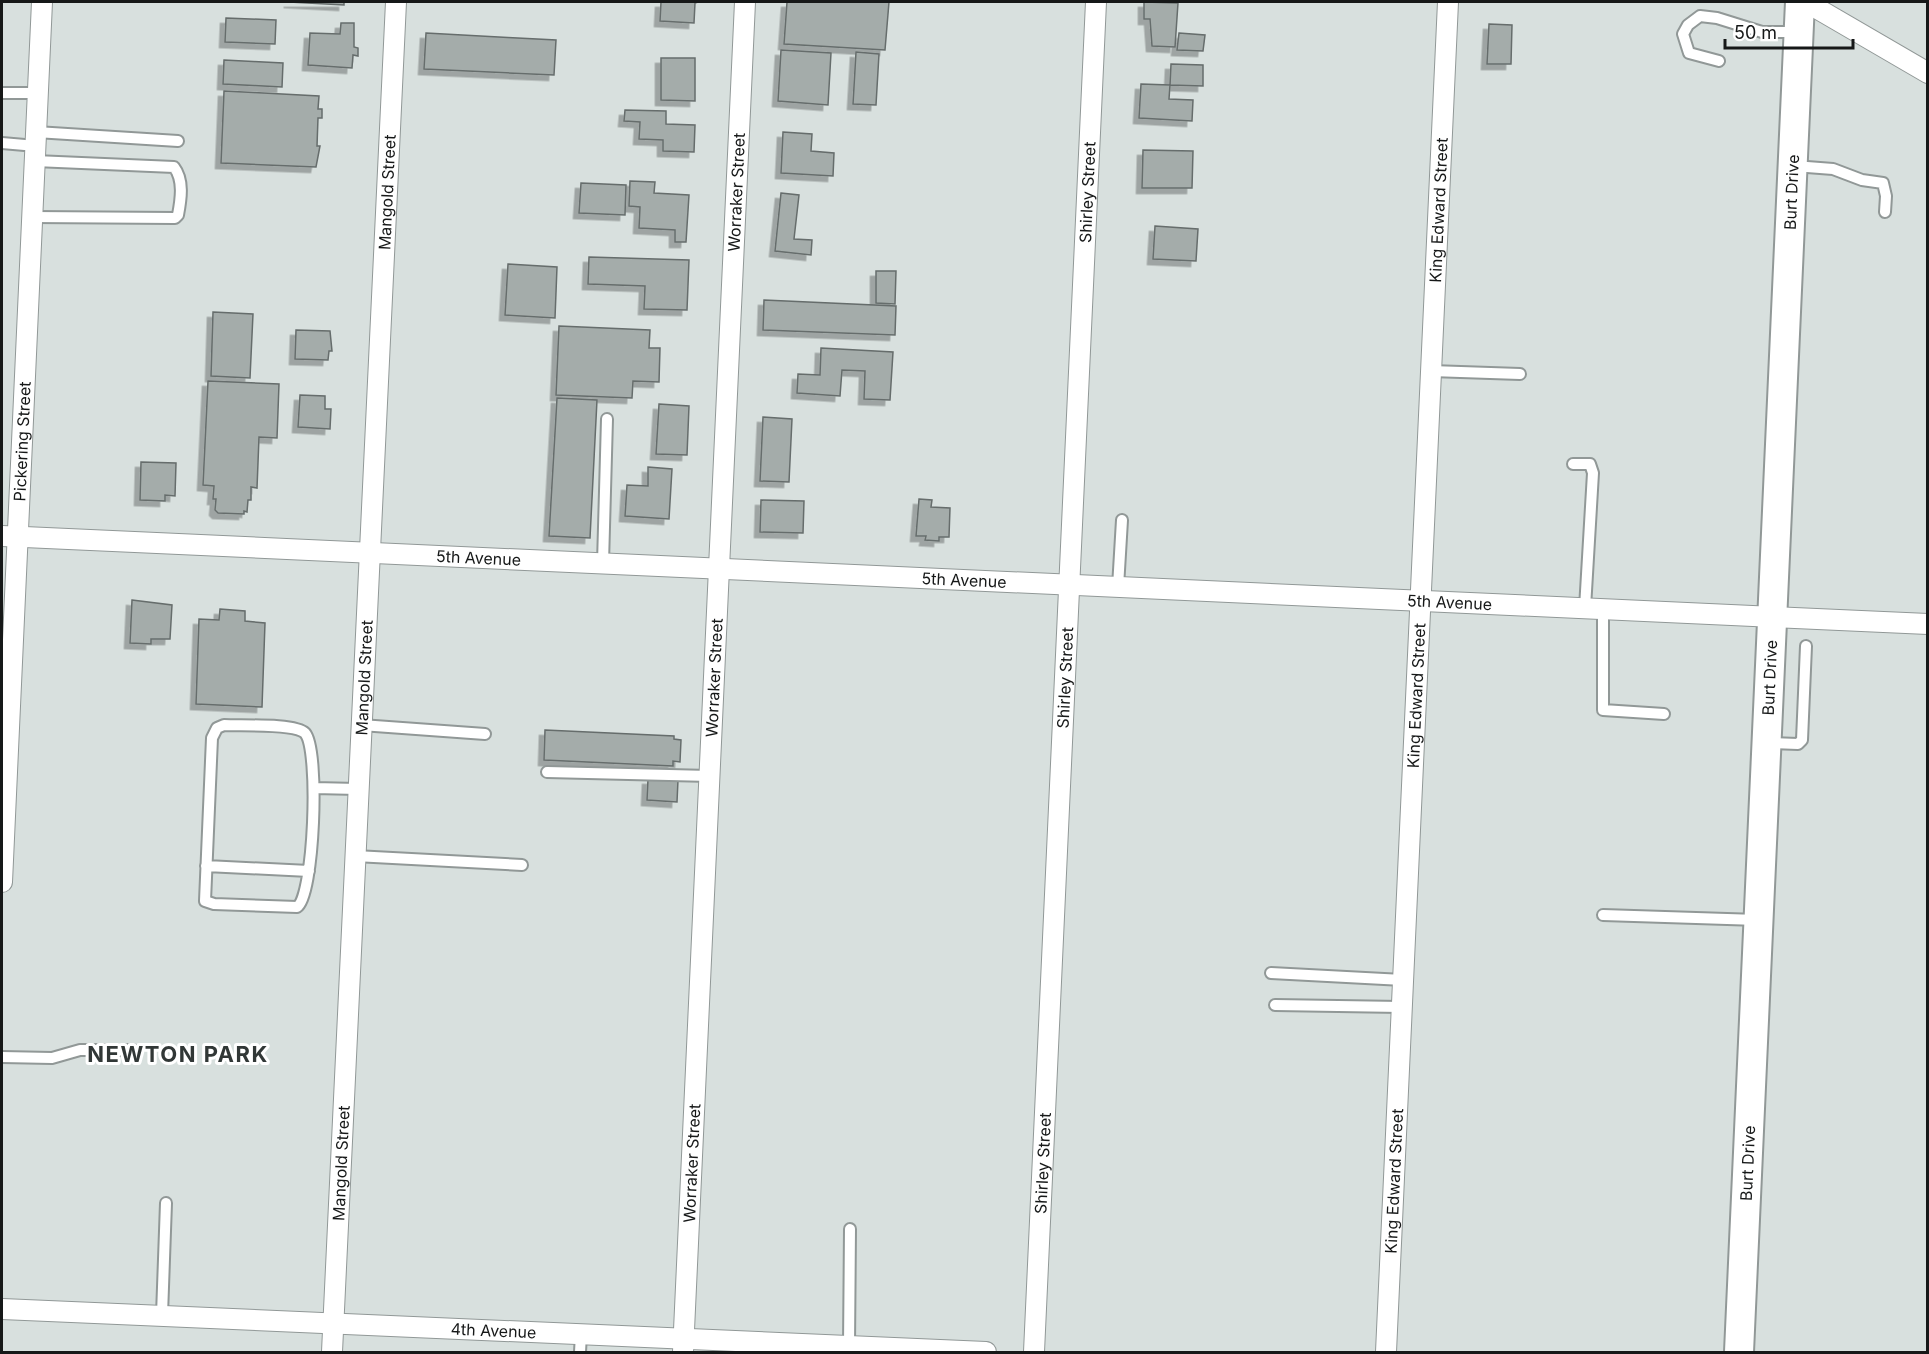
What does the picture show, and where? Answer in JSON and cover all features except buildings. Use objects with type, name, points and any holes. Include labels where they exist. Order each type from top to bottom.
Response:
[{"type":"street","name":"Pickering Street","points":[[2,882],[9,536],[32,217],[42,2]]},
{"type":"street","name":"Mangold Street","points":[[332,1353],[396,2]]},
{"type":"street","name":"Worraker Street","points":[[683,1346],[745,2]]},
{"type":"street","name":"Shirley Street","points":[[1034,1353],[1096,2]]},
{"type":"street","name":"King Edward Street","points":[[1386,1353],[1448,2]]},
{"type":"street","name":"Burt Drive","points":[[1739,1353],[1800,2]]},
{"type":"street","points":[[1806,2],[1928,73]]},
{"type":"street","name":"5th Avenue","points":[[9,536],[1928,624]]},
{"type":"street","name":"4th Avenue","points":[[2,1309],[333,1322],[580,1343],[683,1346],[849,1346],[986,1353]]},
{"type":"lane","points":[[1719,61],[1689,53],[1683,34],[1688,25],[1700,16],[1717,18],[1762,32],[1799,32]]},
{"type":"lane","points":[[2,93],[38,93]]},
{"type":"lane","points":[[36,146],[178,141]]},
{"type":"lane","points":[[2,143],[174,167],[181,184],[178,215],[175,218],[32,217]]},
{"type":"lane","points":[[1793,166],[1833,169],[1862,180],[1883,183],[1886,196],[1885,212]]},
{"type":"lane","points":[[1431,370],[1520,374]]},
{"type":"lane","points":[[603,563],[607,419]]},
{"type":"lane","points":[[1573,464],[1590,465],[1593,472],[1594,609],[1603,710],[1664,714]]},
{"type":"lane","points":[[1118,587],[1122,520]]},
{"type":"lane","points":[[1767,743],[1798,744],[1802,740],[1806,646]]},
{"type":"lane","points":[[224,725],[297,728],[305,733],[312,747],[314,788],[309,871],[305,900],[302,904],[292,908],[209,904],[204,897],[212,738],[216,728],[224,725]]},
{"type":"lane","points":[[361,725],[485,734]]},
{"type":"lane","points":[[547,772],[710,776]]},
{"type":"lane","points":[[314,788],[358,789]]},
{"type":"lane","points":[[355,856],[522,865]]},
{"type":"lane","points":[[206,866],[309,871]]},
{"type":"lane","points":[[1604,915],[1759,920]]},
{"type":"lane","points":[[1271,973],[1403,980]]},
{"type":"lane","points":[[1275,1005],[1401,1007]]},
{"type":"lane","points":[[2,1057],[52,1058],[80,1050],[133,1050]]},
{"type":"lane","points":[[162,1315],[166,1203]]},
{"type":"lane","points":[[849,1346],[850,1229]]},
{"type":"district","name":"NEWTON PARK","points":[[178,1054]]}]
